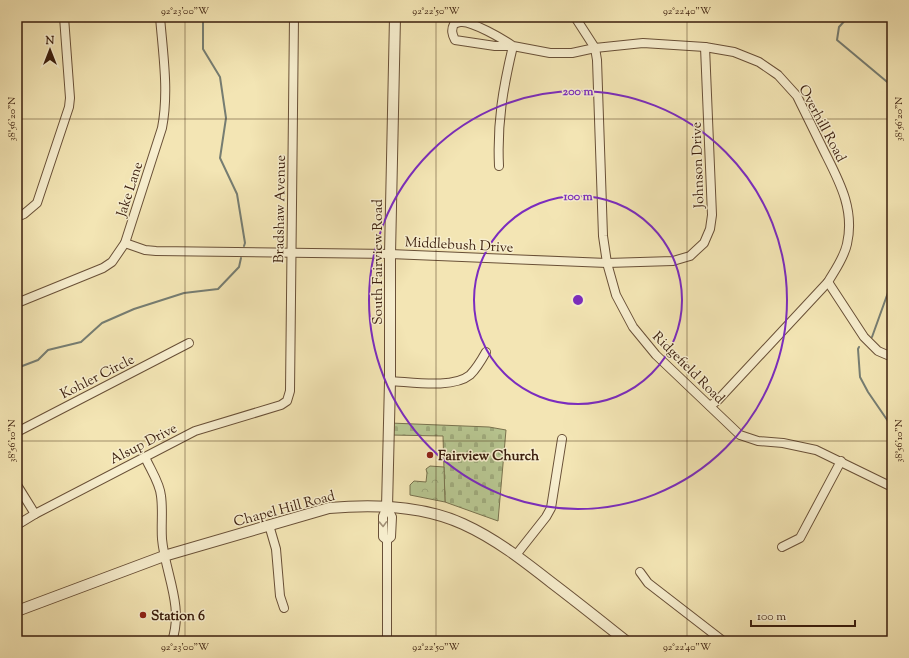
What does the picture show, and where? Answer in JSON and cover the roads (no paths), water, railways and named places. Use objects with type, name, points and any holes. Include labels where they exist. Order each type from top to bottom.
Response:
[{"type":"street","points":[[17,217],[24,214],[37,203],[69,107],[70,98],[64,17]]},
{"type":"street","name":"Jake Lane","points":[[17,302],[103,268],[112,262],[125,243],[162,128],[165,112],[166,95],[160,17]]},
{"type":"street","name":"Bradshaw Avenue","points":[[287,401],[290,391],[294,17]]},
{"type":"street","name":"South Fairview Road","points":[[387,507],[395,17]]},
{"type":"street","name":"Ridgefield Road","points":[[575,17],[595,48],[598,60],[604,236],[607,263],[616,295],[633,327],[656,355],[740,435],[758,441],[783,443],[816,450],[892,487]]},
{"type":"street","name":"Overhill Road","points":[[513,46],[499,37],[475,26],[461,22],[454,24],[452,29],[452,34],[455,40],[495,46],[513,46],[550,53],[572,53],[595,48],[643,43],[705,47],[734,52],[759,62],[778,75],[797,96],[843,190],[848,209],[850,227],[847,244],[841,261],[828,282],[718,400],[710,406]]},
{"type":"street","points":[[499,166],[500,111],[503,86],[513,46]]},
{"type":"street","name":"Johnson Drive","points":[[673,261],[690,256],[704,243],[710,229],[712,215],[705,47]]},
{"type":"street","name":"Middlebush Drive","points":[[125,243],[145,250],[156,251],[390,254],[607,263],[673,261]]},
{"type":"street","points":[[828,282],[864,337],[878,351],[892,358]]},
{"type":"street","name":"Kohler Circle","points":[[17,432],[189,343]]},
{"type":"street","points":[[390,381],[452,382],[468,376],[479,366],[486,352]]},
{"type":"street","name":"Alsup Drive","points":[[17,526],[35,514],[195,431],[281,405],[287,401]]},
{"type":"street","points":[[516,554],[546,518],[551,508],[562,439]]},
{"type":"street","points":[[145,457],[161,495],[164,556],[176,605],[175,632],[172,641]]},
{"type":"street","points":[[782,547],[800,538],[841,461]]},
{"type":"street","points":[[17,485],[35,514]]},
{"type":"street","name":"Chapel Hill Road","points":[[17,611],[164,556],[329,508],[352,506],[387,507],[406,508],[434,514],[463,523],[516,554],[626,641]]},
{"type":"street","points":[[387,507],[392,517],[391,537],[387,540],[387,641]]},
{"type":"street","points":[[269,525],[276,549],[280,596],[284,608]]},
{"type":"street","points":[[640,572],[648,583],[723,641]]},
{"type":"waterway","points":[[203,17],[203,49],[220,77],[226,118],[220,158],[237,194],[245,243],[244,246]]},
{"type":"waterway","points":[[848,17],[839,27],[837,40],[892,86],[888,127],[892,154]]},
{"type":"waterway","points":[[17,368],[38,360],[48,350],[81,342],[102,323],[134,309],[184,293],[218,289],[239,267],[241,258]]},
{"type":"waterway","points":[[872,337],[890,287],[892,270]]},
{"type":"waterway","points":[[859,347],[860,377],[868,392],[892,427]]},
{"type":"place","name":"Fairview Church","points":[[430,455]]},
{"type":"place","name":"Station 6","points":[[143,615]]}]
